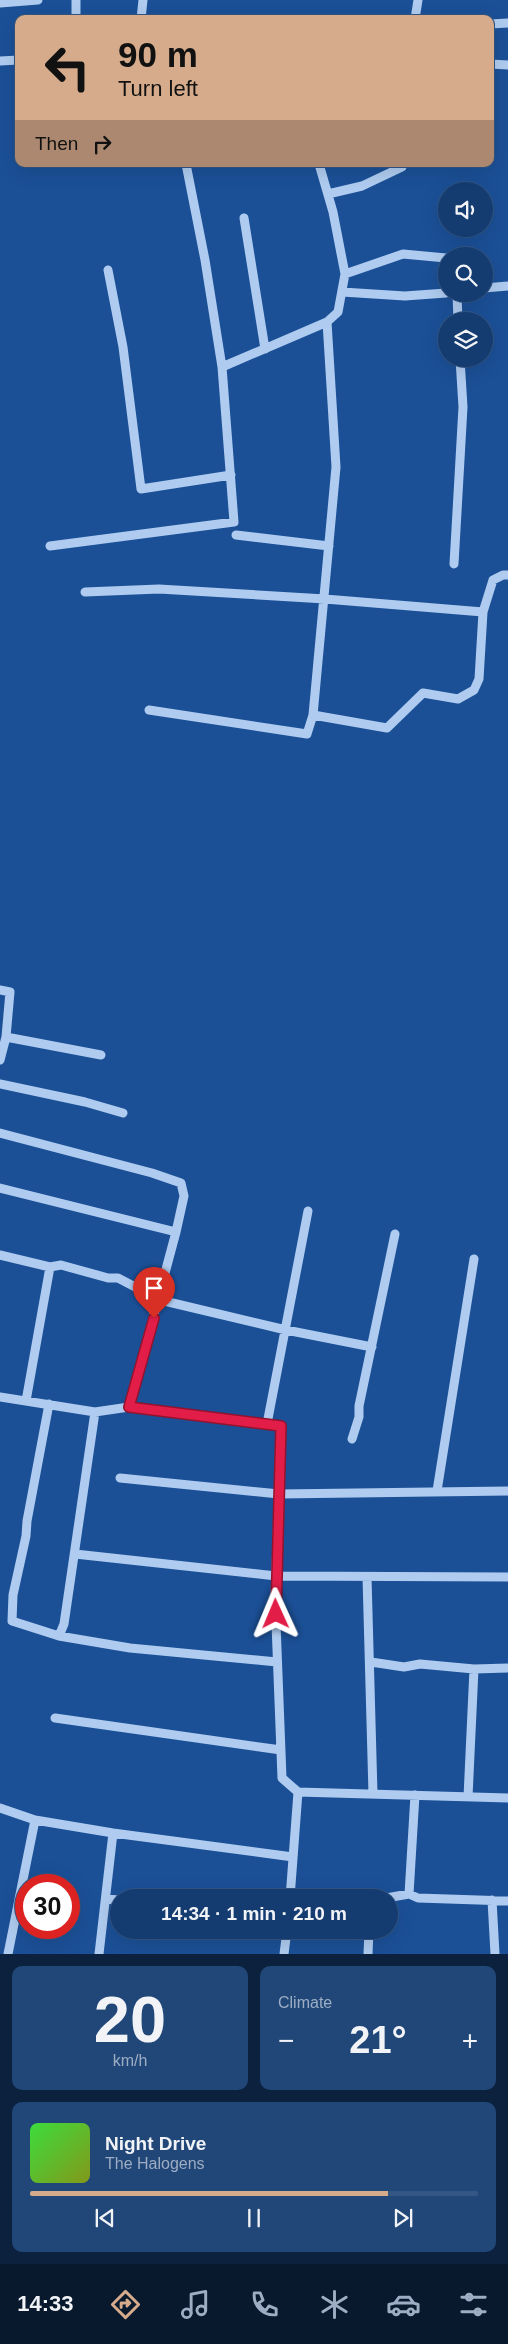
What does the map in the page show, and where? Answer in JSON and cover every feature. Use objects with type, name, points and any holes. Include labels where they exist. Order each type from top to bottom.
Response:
[{"type":"street","points":[[0,3],[38,0]]},
{"type":"street","points":[[76,0],[76,15]]},
{"type":"street","points":[[141,15],[143,0]]},
{"type":"street","points":[[416,15],[418,0]]},
{"type":"street","points":[[494,24],[508,23]]},
{"type":"street","points":[[0,61],[15,60]]},
{"type":"street","points":[[494,64],[508,65]]},
{"type":"street","points":[[50,546],[234,522],[222,367],[205,260],[187,167]]},
{"type":"street","points":[[222,367],[327,322],[338,312],[345,274],[328,194],[320,167]]},
{"type":"street","points":[[328,194],[362,186],[402,167]]},
{"type":"street","points":[[244,218],[265,349]]},
{"type":"street","points":[[345,274],[403,254],[438,257]]},
{"type":"street","points":[[108,270],[123,347],[142,488],[231,476]]},
{"type":"street","points":[[493,287],[508,286]]},
{"type":"street","points":[[342,292],[405,296],[438,294]]},
{"type":"street","points":[[149,710],[308,734],[313,715],[336,467],[327,322]]},
{"type":"street","points":[[454,564],[463,407],[460,367]]},
{"type":"street","points":[[236,535],[329,546]]},
{"type":"street","points":[[313,715],[387,728],[423,693],[458,699],[474,690],[478,679],[483,612],[493,580],[503,575],[508,575]]},
{"type":"street","points":[[85,592],[159,589],[325,598],[483,612]]},
{"type":"street","points":[[0,990],[10,992],[6,1036],[0,1060]]},
{"type":"street","points":[[6,1036],[101,1055]]},
{"type":"street","points":[[0,1084],[85,1102],[123,1113]]},
{"type":"street","points":[[0,1133],[152,1173],[181,1183],[184,1196],[176,1232],[160,1300],[129,1407]]},
{"type":"street","points":[[0,1188],[176,1232]]},
{"type":"street","points":[[267,1424],[308,1211]]},
{"type":"street","points":[[352,1439],[359,1417],[358,1406],[395,1234]]},
{"type":"street","points":[[0,1255],[50,1266],[61,1265],[108,1278],[118,1278],[160,1300],[286,1330],[372,1346]]},
{"type":"street","points":[[437,1492],[474,1259]]},
{"type":"street","points":[[26,1401],[50,1266]]},
{"type":"street","points":[[0,1397],[95,1412],[129,1407],[281,1426],[276,1576],[282,1778],[298,1792],[508,1798]]},
{"type":"street","points":[[49,1404],[26,1521],[26,1536],[13,1595],[12,1621],[59,1636],[130,1648],[278,1662]]},
{"type":"street","points":[[59,1636],[64,1624],[95,1412]]},
{"type":"street","points":[[120,1478],[279,1494],[508,1491]]},
{"type":"street","points":[[75,1554],[276,1576],[508,1577]]},
{"type":"street","points":[[367,1577],[371,1662],[373,1794]]},
{"type":"street","points":[[371,1662],[404,1667],[420,1664],[474,1669],[508,1668]]},
{"type":"street","points":[[468,1797],[474,1669]]},
{"type":"street","points":[[55,1718],[281,1750]]},
{"type":"street","points":[[291,1889],[298,1792]]},
{"type":"street","points":[[409,1894],[416,1795]]},
{"type":"street","points":[[0,1808],[35,1820],[113,1833],[293,1857]]},
{"type":"street","points":[[8,1954],[35,1820]]},
{"type":"street","points":[[99,1954],[113,1833]]},
{"type":"street","points":[[398,1896],[409,1894],[418,1898],[508,1901]]},
{"type":"street","points":[[106,1899],[110,1899]]},
{"type":"street","points":[[492,1900],[495,1954]]},
{"type":"street","points":[[284,1954],[286,1939]]},
{"type":"street","points":[[368,1954],[369,1939]]},
{"type":"route","points":[[154,1318],[129,1407],[281,1426],[276,1614]]}]
